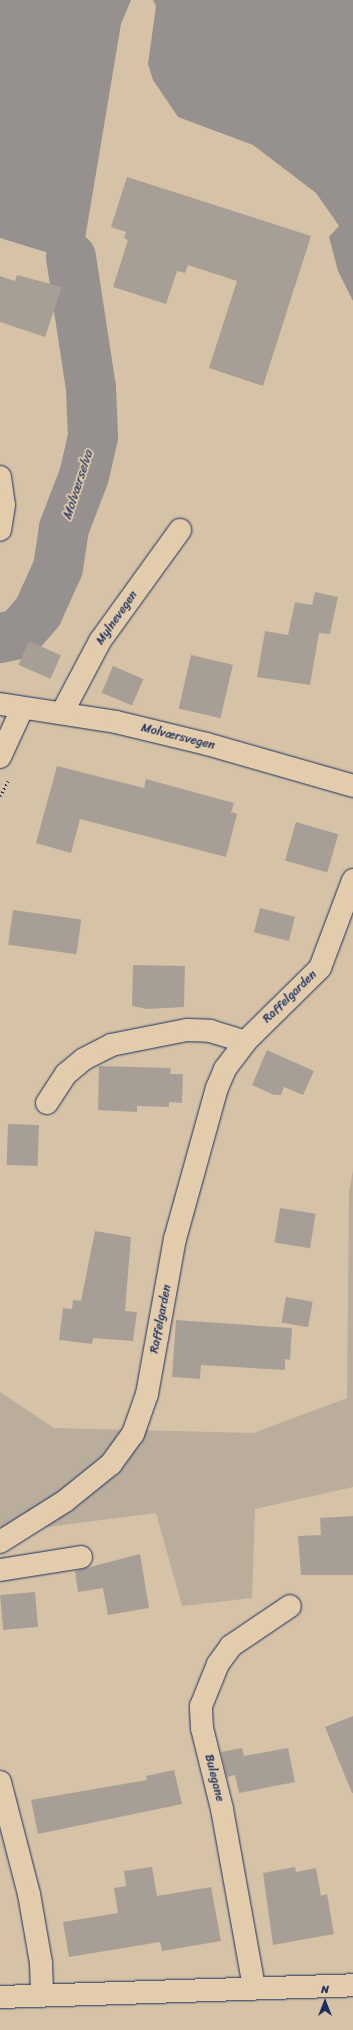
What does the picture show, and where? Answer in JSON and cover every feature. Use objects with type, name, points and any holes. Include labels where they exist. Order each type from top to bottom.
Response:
[{"type":"street","points":[[0,477],[4,505],[0,530]]},
{"type":"street","name":"Mylnevegen","points":[[63,711],[100,641],[180,530]]},
{"type":"street","name":"Molværsvegen","points":[[0,704],[22,709],[63,711],[207,744],[353,786]]},
{"type":"street","points":[[0,757],[22,709]]},
{"type":"street","name":"Raffelgarden","points":[[0,1542],[65,1500],[111,1464],[133,1434],[147,1394],[175,1239],[197,1153],[226,1069],[245,1042],[317,972],[333,940],[353,880]]},
{"type":"street","points":[[47,1103],[66,1074],[84,1059],[111,1045],[187,1030],[210,1031],[245,1042]]},
{"type":"street","points":[[0,1570],[81,1557]]},
{"type":"street","name":"Bulegane","points":[[254,1986],[222,1809],[202,1728],[201,1706],[218,1664],[231,1646],[290,1606]]},
{"type":"street","points":[[0,1782],[29,1894],[41,1963],[42,1994]]},
{"type":"street","points":[[0,1997],[254,1986],[353,1985]]},
{"type":"shaded area","points":[[0,0],[131,0],[121,24],[81,263],[0,238]]},
{"type":"shaded area","points":[[153,0],[353,0],[353,301],[338,271],[329,237],[339,226],[316,193],[253,145],[178,117],[153,80],[148,64],[156,6]]},
{"type":"shaded area","points":[[353,1170],[353,1487],[255,1509],[252,1598],[182,1606],[156,1513],[0,1533],[0,1392],[54,1428],[253,1433],[347,1398],[349,1192]]},
{"type":"building","points":[[127,177],[311,236],[263,386],[209,368],[237,281],[188,265],[185,273],[177,271],[166,304],[113,287],[128,240],[124,238],[126,232],[111,227]]},
{"type":"building","points":[[17,275],[62,287],[45,337],[0,322],[0,276],[15,281]]},
{"type":"building","points":[[315,592],[338,597],[330,634],[319,633],[310,685],[257,677],[265,631],[288,635],[295,602],[312,605]]},
{"type":"building","points":[[29,641],[61,655],[50,679],[18,665]]},
{"type":"building","points":[[191,655],[233,665],[221,718],[179,709]]},
{"type":"building","points":[[113,666],[143,679],[132,706],[102,693]]},
{"type":"building","points":[[57,766],[144,788],[146,779],[234,803],[231,812],[237,814],[226,857],[80,819],[71,853],[36,843]]},
{"type":"building","points":[[296,822],[338,834],[327,873],[285,860]]},
{"type":"building","points":[[260,908],[295,917],[289,941],[254,932]]},
{"type":"building","points":[[13,910],[81,920],[76,954],[8,945]]},
{"type":"building","points":[[133,965],[185,966],[184,1007],[147,1009],[132,1006]]},
{"type":"building","points":[[267,1050],[314,1071],[303,1095],[284,1087],[281,1095],[274,1095],[252,1085]]},
{"type":"building","points":[[99,1066],[171,1068],[170,1074],[183,1074],[182,1103],[169,1102],[169,1107],[137,1106],[137,1112],[98,1110]]},
{"type":"building","points":[[8,1124],[39,1125],[38,1166],[7,1165]]},
{"type":"building","points":[[280,1208],[316,1214],[310,1248],[275,1243]]},
{"type":"building","points":[[95,1231],[131,1237],[125,1311],[137,1312],[133,1341],[93,1338],[92,1344],[59,1340],[63,1308],[72,1309],[73,1300],[81,1301]]},
{"type":"building","points":[[286,1297],[313,1302],[308,1327],[281,1323]]},
{"type":"building","points":[[176,1320],[292,1328],[290,1360],[285,1359],[285,1370],[201,1365],[200,1379],[172,1377]]},
{"type":"building","points":[[353,1516],[353,1575],[301,1575],[298,1536],[321,1535],[320,1518]]},
{"type":"building","points":[[140,1554],[149,1608],[108,1615],[103,1588],[78,1592],[75,1571]]},
{"type":"building","points":[[35,1592],[38,1627],[3,1630],[0,1595]]},
{"type":"building","points":[[353,1716],[353,1793],[352,1793],[325,1727]]},
{"type":"building","points":[[242,1748],[244,1756],[288,1748],[295,1782],[239,1793],[235,1775],[227,1777],[221,1752]]},
{"type":"building","points":[[174,1770],[182,1804],[38,1834],[31,1800],[147,1780],[146,1776]]},
{"type":"building","points":[[152,1867],[157,1896],[211,1887],[221,1941],[162,1951],[160,1942],[69,1957],[63,1922],[118,1913],[114,1888],[126,1886],[124,1871]]},
{"type":"building","points":[[295,1867],[296,1872],[316,1868],[321,1896],[327,1894],[334,1934],[273,1945],[263,1873]]},
{"type":"waterway","name":"Molværselva","points":[[0,638],[19,634],[38,612],[58,568],[64,528],[84,476],[93,437],[91,388],[71,258]]}]
